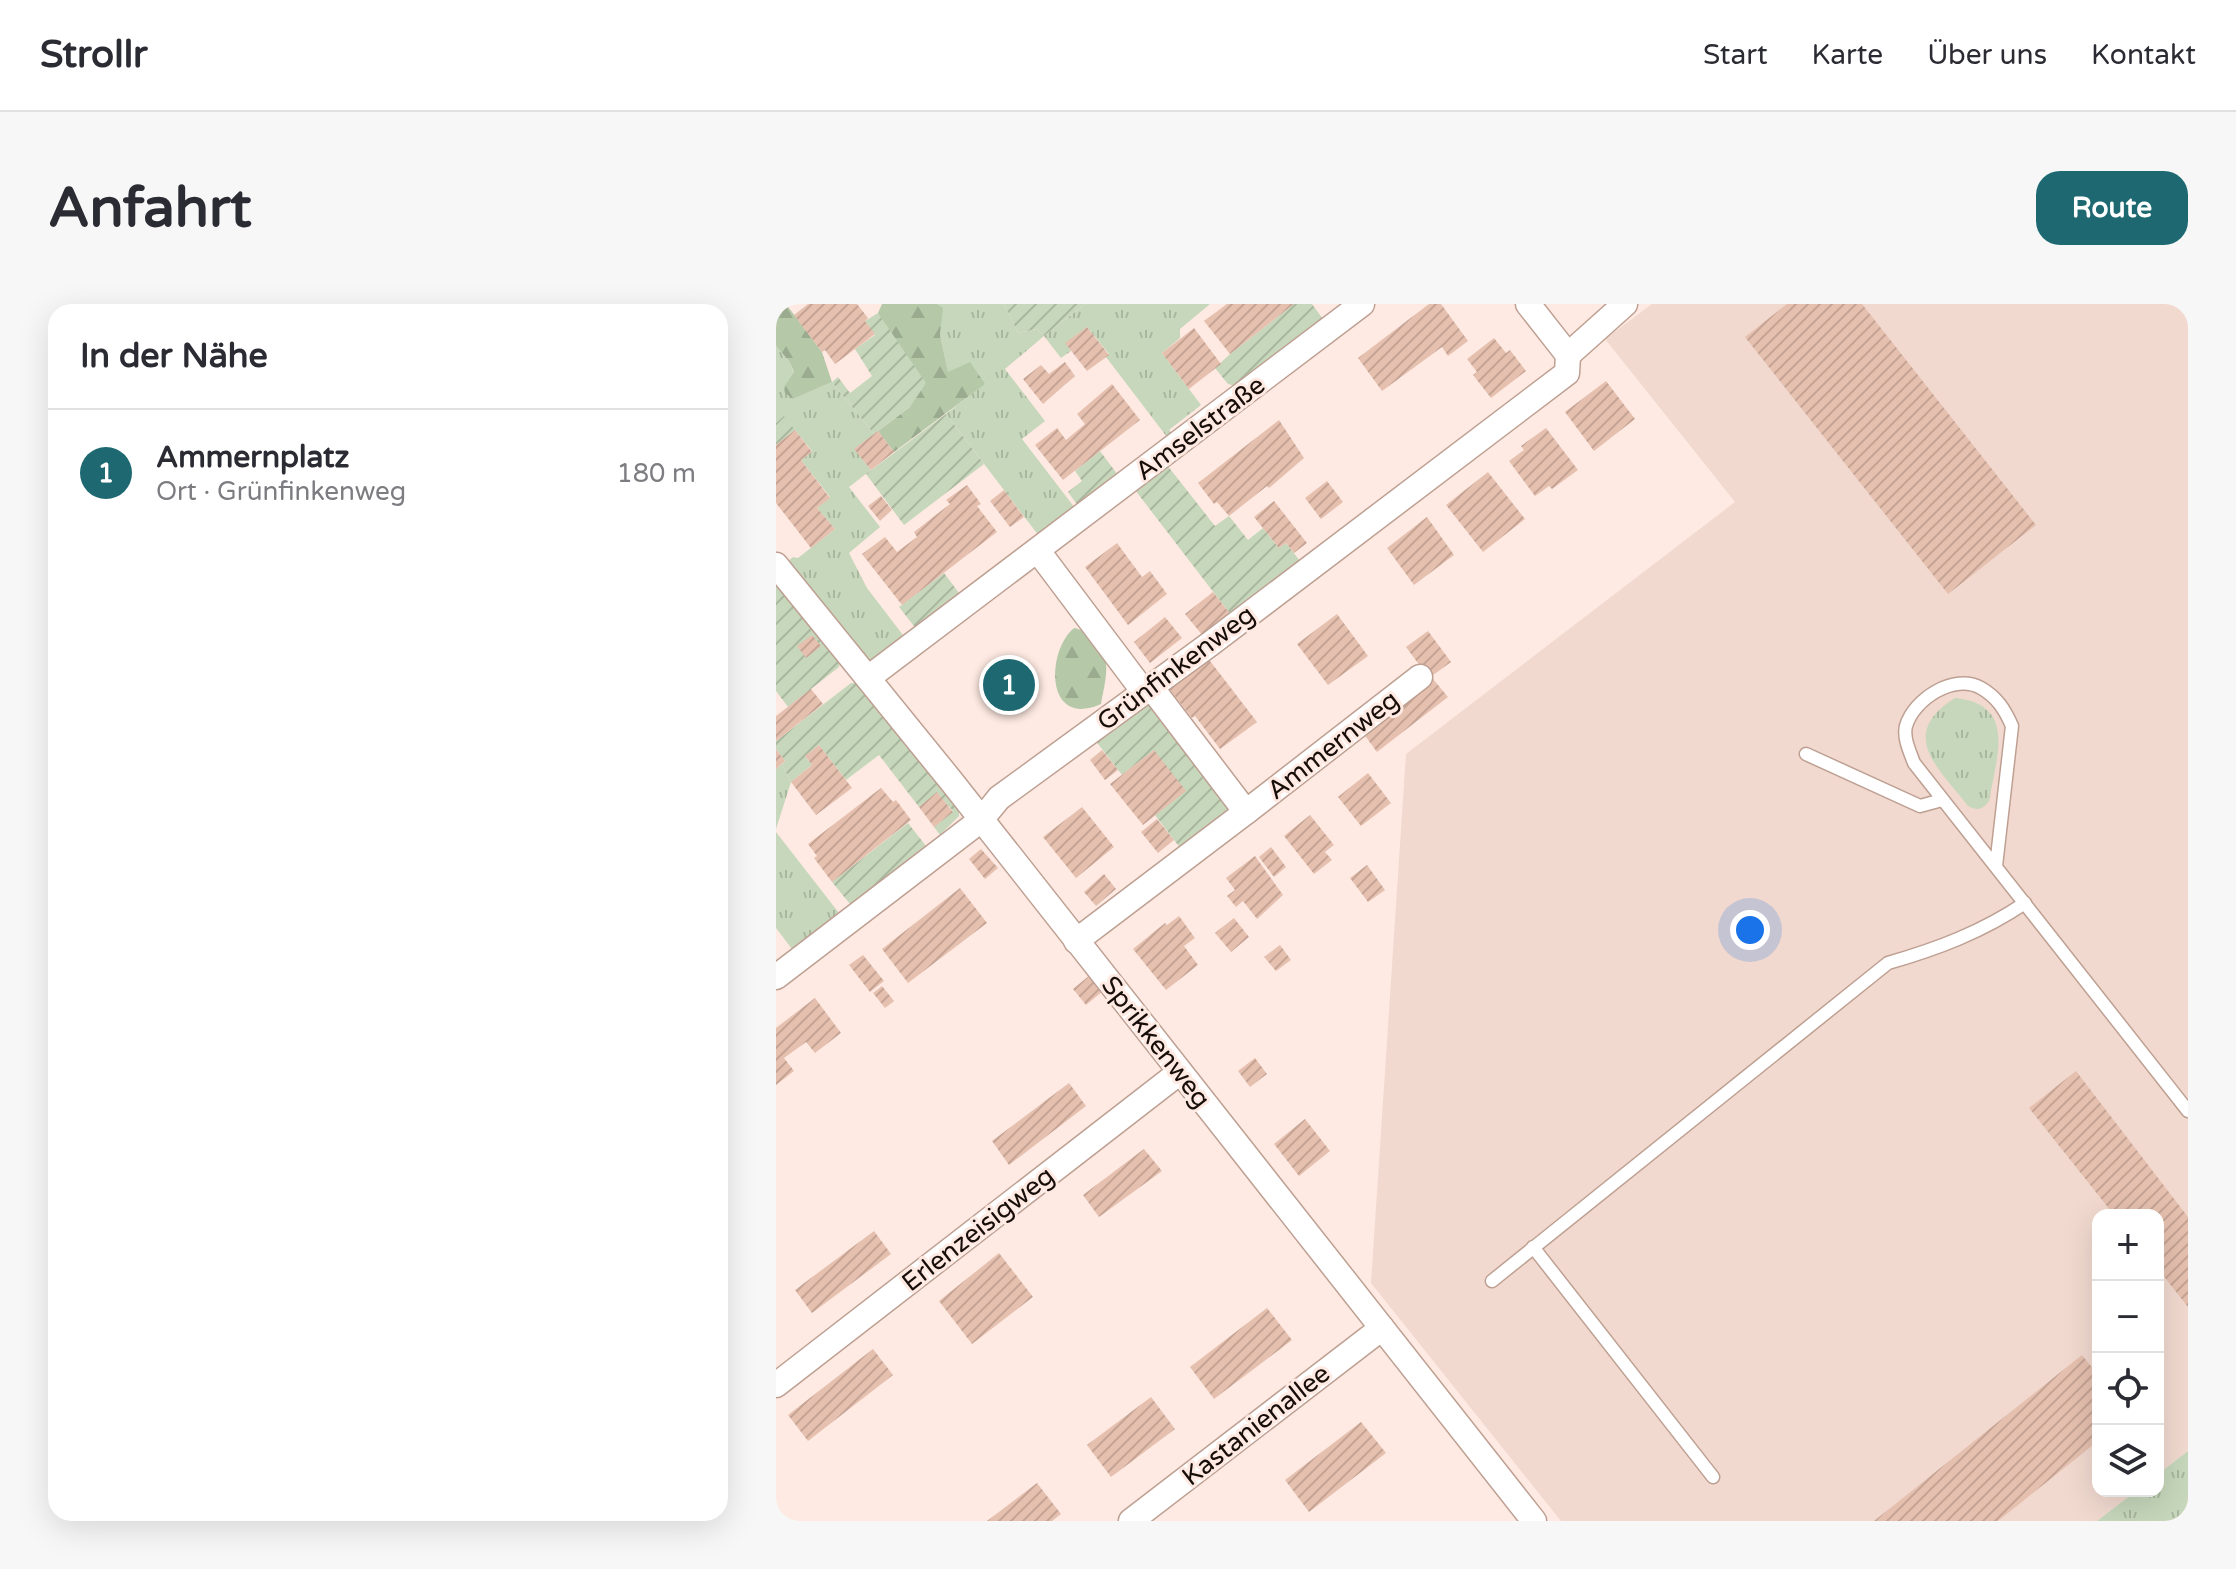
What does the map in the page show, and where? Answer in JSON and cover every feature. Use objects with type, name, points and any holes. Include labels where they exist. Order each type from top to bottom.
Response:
[{"type":"street","name":"Amselstraße","points":[[868,678],[1362,304]]},
{"type":"street","points":[[1528,304],[1568,355]]},
{"type":"street","name":"Grünfinkenweg","points":[[776,977],[981,820],[999,798],[1567,373],[1568,355],[1625,304]]},
{"type":"street","points":[[1038,551],[1246,812]]},
{"type":"street","name":"Sprikkenweg","points":[[776,565],[1534,1521]]},
{"type":"street","name":"Ammernweg","points":[[1076,941],[1420,677]]},
{"type":"street","name":"Erlenzeisigweg","points":[[776,1385],[1180,1072]]},
{"type":"street","name":"Kastanienallee","points":[[1131,1521],[1382,1328]]},
{"type":"lane","points":[[1996,866],[2012,726],[2003,705],[1979,686],[1948,685],[1920,701],[1905,728],[1914,763],[2188,1111]]},
{"type":"lane","points":[[1806,754],[1920,806],[1942,800]]},
{"type":"lane","points":[[1492,1281],[1888,963],[1942,947],[1997,922],[2025,903]]},
{"type":"lane","points":[[1533,1247],[1713,1477]]},
{"type":"shaded area","points":[[1652,304],[2188,304],[2188,1451],[2164,1469],[2164,1209],[2092,1209],[2092,1497],[2128,1497],[2097,1521],[1561,1521],[1371,1283],[1406,754],[1735,502],[1605,339]]},
{"type":"green space","points":[[776,304],[786,304],[822,352],[832,382],[793,399],[785,393],[784,387],[794,372],[776,346]]},
{"type":"green space","points":[[882,304],[937,304],[943,308],[940,335],[948,372],[970,362],[985,384],[894,452],[878,431],[910,407],[878,313]]},
{"type":"green space","points":[[937,304],[1004,304],[1018,333],[1037,329],[1044,336],[1005,369],[1045,421],[1022,439],[1075,508],[1039,536],[946,414],[984,384],[948,373],[940,335],[942,308]]},
{"type":"green space","points":[[1004,304],[1085,304],[1044,336],[1037,329],[1018,333]]},
{"type":"green space","points":[[1085,304],[1210,304],[1180,329],[1180,338],[1162,353],[1201,405],[1169,430],[1171,434],[1167,437],[1087,327],[1066,343],[1071,351],[1061,358],[1044,336]]},
{"type":"green space","points":[[1294,304],[1312,304],[1323,319],[1235,386],[1228,384],[1215,368]]},
{"type":"green space","points":[[878,313],[926,383],[910,407],[874,434],[832,382],[838,377],[850,393],[872,376],[855,349],[875,335],[865,321]]},
{"type":"green space","points":[[776,346],[789,361],[794,373],[788,384],[793,399],[832,382],[874,434],[855,449],[871,470],[849,487],[880,527],[849,553],[867,588],[906,639],[867,662],[786,563],[793,557],[798,558],[835,529],[817,508],[830,497],[801,460],[812,451],[784,417],[776,423]]},
{"type":"green space","points":[[946,414],[984,464],[904,525],[866,474]]},
{"type":"green space","points":[[784,416],[795,430],[776,445],[776,423]]},
{"type":"green space","points":[[1100,451],[1118,475],[1078,506],[1068,492],[1082,481],[1075,471]]},
{"type":"green space","points":[[1167,465],[1215,526],[1229,516],[1248,540],[1263,528],[1279,548],[1286,543],[1300,561],[1231,615],[1135,490]]},
{"type":"green space","points":[[944,573],[962,597],[917,630],[899,607]]},
{"type":"green space","points":[[779,586],[840,661],[839,667],[788,707],[776,691],[776,587]]},
{"type":"green space","points":[[1074,628],[1093,639],[1106,663],[1101,704],[1083,709],[1069,706],[1060,697],[1056,684],[1055,669],[1059,653]]},
{"type":"green space","points":[[851,683],[858,683],[959,811],[959,816],[940,835],[934,827],[953,811],[937,793],[919,807],[879,755],[846,780],[819,745],[805,756],[812,765],[791,782],[782,764],[785,761],[776,749],[776,741]]},
{"type":"green space","points":[[1955,698],[1975,702],[1988,711],[1995,722],[1998,736],[1996,768],[1989,801],[1980,809],[1968,806],[1928,751],[1928,725]]},
{"type":"green space","points":[[1148,701],[1230,806],[1229,812],[1181,849],[1155,815],[1154,750],[1122,775],[1095,740]]},
{"type":"green space","points":[[782,764],[791,782],[776,829],[776,769]]},
{"type":"green space","points":[[908,823],[926,846],[850,904],[832,882]]},
{"type":"green space","points":[[776,832],[839,913],[792,949],[776,928]]},
{"type":"green space","points":[[2188,1451],[2188,1521],[2097,1521],[2128,1497],[2164,1497],[2164,1469]]},
{"type":"building","points":[[808,304],[857,304],[875,334],[835,364],[794,315]]},
{"type":"building","points":[[1227,304],[1294,304],[1230,354],[1204,321]]},
{"type":"building","points":[[1429,304],[1441,304],[1468,341],[1448,356],[1442,347],[1382,391],[1358,358]]},
{"type":"building","points":[[1787,304],[1862,304],[2036,525],[1948,594],[1745,337]]},
{"type":"building","points":[[1087,327],[1109,355],[1087,371],[1065,343]]},
{"type":"building","points":[[1194,328],[1221,364],[1189,389],[1162,353]]},
{"type":"building","points":[[1494,338],[1506,353],[1510,350],[1526,371],[1491,398],[1473,375],[1477,372],[1467,359]]},
{"type":"building","points":[[1065,362],[1075,376],[1043,404],[1023,379],[1041,365],[1049,374]]},
{"type":"building","points":[[1606,381],[1635,419],[1594,451],[1565,412]]},
{"type":"building","points":[[1112,384],[1140,420],[1063,480],[1035,445],[1057,428],[1066,440],[1085,424],[1077,414]]},
{"type":"building","points":[[1279,420],[1304,458],[1229,516],[1217,502],[1214,504],[1198,483]]},
{"type":"building","points":[[1546,428],[1578,470],[1552,489],[1549,486],[1535,496],[1509,461],[1524,450],[1521,446]]},
{"type":"building","points":[[795,430],[812,452],[801,460],[830,498],[817,508],[835,529],[811,548],[776,503],[776,445]]},
{"type":"building","points":[[878,431],[894,452],[871,470],[854,449]]},
{"type":"building","points":[[1488,472],[1525,519],[1483,552],[1446,505]]},
{"type":"building","points":[[1327,481],[1343,502],[1321,519],[1305,498]]},
{"type":"building","points":[[967,485],[981,504],[977,506],[997,532],[902,605],[862,554],[885,537],[897,552],[917,537],[914,532],[950,504],[946,500]]},
{"type":"building","points":[[1004,490],[1024,517],[1010,527],[990,501]]},
{"type":"building","points":[[881,496],[892,510],[880,521],[868,506]]},
{"type":"building","points":[[1274,501],[1307,543],[1294,553],[1286,543],[1279,548],[1254,517]]},
{"type":"building","points":[[1427,517],[1454,555],[1414,585],[1387,548]]},
{"type":"building","points":[[1117,543],[1142,577],[1150,571],[1167,594],[1128,625],[1085,567]]},
{"type":"building","points":[[1213,592],[1231,615],[1203,636],[1185,614]]},
{"type":"building","points":[[1337,614],[1368,656],[1328,685],[1297,644]]},
{"type":"building","points":[[1165,617],[1182,638],[1150,663],[1134,642]]},
{"type":"building","points":[[1428,631],[1451,662],[1429,678],[1406,647]]},
{"type":"building","points":[[812,635],[821,646],[806,658],[797,646]]},
{"type":"building","points":[[1207,657],[1257,722],[1220,749],[1168,687]]},
{"type":"building","points":[[1433,679],[1448,697],[1377,752],[1363,733]]},
{"type":"building","points":[[811,689],[823,704],[776,741],[776,716]]},
{"type":"building","points":[[819,745],[852,788],[816,815],[791,782],[812,765],[805,756]]},
{"type":"building","points":[[776,749],[785,761],[776,769]]},
{"type":"building","points":[[1102,750],[1118,770],[1105,780],[1090,760]]},
{"type":"building","points":[[1154,750],[1186,791],[1143,825],[1110,784]]},
{"type":"building","points":[[1368,773],[1391,803],[1361,826],[1338,797]]},
{"type":"building","points":[[881,788],[893,802],[896,800],[911,820],[832,882],[814,858],[817,856],[808,844]]},
{"type":"building","points":[[937,792],[953,812],[934,827],[919,807]]},
{"type":"building","points":[[1082,807],[1114,847],[1076,878],[1043,837]]},
{"type":"building","points":[[1310,815],[1334,845],[1325,852],[1332,860],[1314,874],[1284,836]]},
{"type":"building","points":[[1157,819],[1174,840],[1158,853],[1141,832]]},
{"type":"building","points":[[1271,847],[1286,867],[1274,877],[1259,857]]},
{"type":"building","points":[[981,849],[998,868],[985,879],[969,859]]},
{"type":"building","points":[[1255,856],[1283,895],[1257,919],[1243,901],[1236,907],[1227,896],[1235,890],[1226,878]]},
{"type":"building","points":[[1367,865],[1385,890],[1368,902],[1350,878]]},
{"type":"building","points":[[1104,874],[1116,889],[1096,906],[1084,892]]},
{"type":"building","points":[[960,888],[987,923],[908,983],[882,949]]},
{"type":"building","points":[[1179,916],[1195,938],[1184,946],[1198,965],[1166,990],[1133,949],[1165,923],[1167,925]]},
{"type":"building","points":[[1234,918],[1249,937],[1231,952],[1215,933]]},
{"type":"building","points":[[1280,945],[1291,960],[1276,971],[1264,957]]},
{"type":"building","points":[[863,955],[884,981],[870,992],[849,965]]},
{"type":"building","points":[[1090,975],[1103,991],[1086,1005],[1073,989]]},
{"type":"building","points":[[882,986],[894,1001],[885,1008],[873,993]]},
{"type":"building","points":[[815,998],[841,1033],[815,1053],[806,1042],[784,1058],[794,1071],[776,1085],[776,1028]]},
{"type":"building","points":[[1255,1058],[1267,1074],[1250,1087],[1238,1071]]},
{"type":"building","points":[[2076,1071],[2188,1217],[2188,1307],[2164,1277],[2164,1209],[2109,1209],[2029,1108]]},
{"type":"building","points":[[1069,1083],[1086,1106],[1009,1165],[992,1141]]},
{"type":"building","points":[[1305,1119],[1330,1151],[1299,1176],[1274,1144]]},
{"type":"building","points":[[1144,1149],[1162,1171],[1099,1217],[1083,1195]]},
{"type":"building","points":[[874,1231],[891,1254],[812,1313],[795,1290]]},
{"type":"building","points":[[999,1253],[1033,1297],[972,1344],[939,1301]]},
{"type":"building","points":[[1267,1308],[1292,1340],[1214,1399],[1190,1367]]},
{"type":"building","points":[[873,1349],[893,1375],[808,1441],[788,1415]]},
{"type":"building","points":[[2082,1355],[2092,1368],[2092,1446],[1998,1521],[1874,1521]]},
{"type":"building","points":[[1151,1397],[1175,1429],[1111,1477],[1087,1445]]},
{"type":"building","points":[[1361,1422],[1386,1453],[1309,1512],[1285,1480]]},
{"type":"building","points":[[1037,1483],[1061,1514],[1052,1521],[987,1521]]},
{"type":"place","name":"Ammernplatz","points":[[1009,685]]}]
